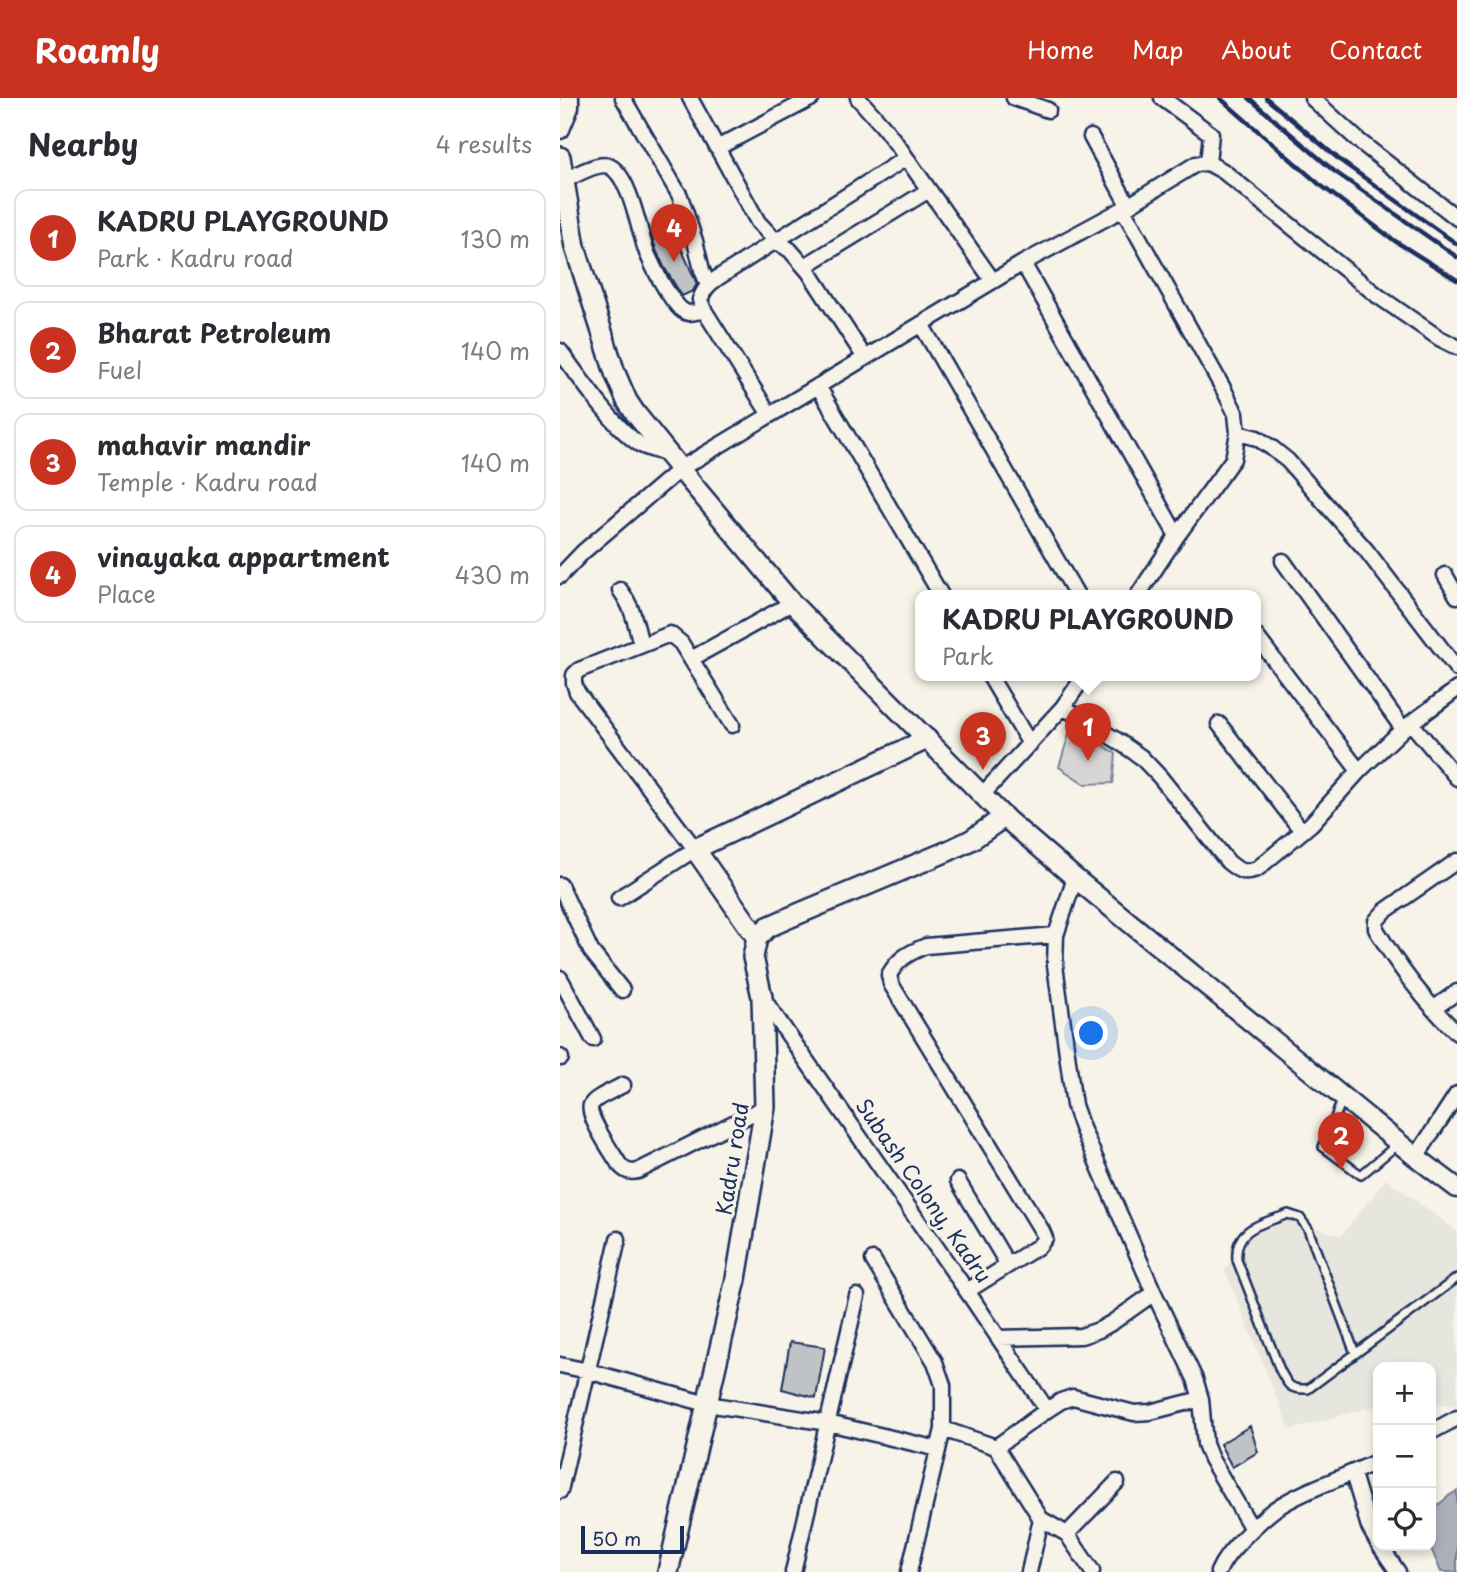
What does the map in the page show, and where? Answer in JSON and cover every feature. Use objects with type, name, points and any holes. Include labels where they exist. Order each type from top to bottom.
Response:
[{"type":"main road","points":[[560,157],[578,262],[615,373],[627,401],[674,462]]},
{"type":"main road","points":[[927,739],[695,849],[757,938],[768,928],[786,919],[971,840],[1004,817]]},
{"type":"main road","name":"Kadru road","points":[[668,1572],[736,1279],[765,1107],[762,997],[752,957],[757,938]]},
{"type":"street","points":[[560,129],[569,107],[569,98]]},
{"type":"street","points":[[623,98],[680,196],[708,285]]},
{"type":"street","points":[[690,98],[758,222],[775,241],[790,250],[805,266],[866,358]]},
{"type":"street","points":[[717,148],[812,98]]},
{"type":"street","points":[[858,98],[882,125],[993,281]]},
{"type":"street","points":[[1014,98],[1048,110]]},
{"type":"street","points":[[1162,98],[1211,134],[1208,163]]},
{"type":"street","points":[[1312,98],[1359,141],[1457,218]]},
{"type":"street","points":[[1091,136],[1236,414],[1238,433],[1233,459],[1141,590]]},
{"type":"street","points":[[770,415],[700,300],[708,285],[906,158]]},
{"type":"street","points":[[560,576],[674,462],[770,415],[1023,263],[1126,207],[1196,164],[1208,163],[1223,171],[1378,296],[1438,338],[1457,347]]},
{"type":"street","points":[[564,181],[593,168],[611,166],[625,185],[647,252],[667,292],[682,311],[689,313],[704,310]]},
{"type":"street","points":[[805,266],[929,190]]},
{"type":"street","points":[[1023,263],[1177,536]]},
{"type":"street","points":[[921,324],[1073,590]]},
{"type":"street","points":[[560,351],[617,424],[641,445],[674,462],[792,603],[1004,817],[1074,878],[1457,1188]]},
{"type":"street","points":[[818,386],[938,590]]},
{"type":"street","points":[[1238,433],[1257,438],[1288,461],[1366,550],[1457,669]]},
{"type":"street","points":[[1283,561],[1407,726],[1457,778]]},
{"type":"street","points":[[1446,575],[1457,596]]},
{"type":"street","points":[[620,590],[634,614],[641,645]]},
{"type":"street","points":[[691,659],[792,603]]},
{"type":"street","points":[[619,898],[695,849],[577,691],[574,675],[579,670],[670,634],[681,643],[732,725]]},
{"type":"street","points":[[1261,643],[1359,771]]},
{"type":"street","points":[[993,681],[1030,744]]},
{"type":"street","points":[[982,795],[1063,707],[1081,681]]},
{"type":"street","points":[[1063,707],[1141,757],[1160,776],[1228,862],[1237,870],[1247,872],[1257,869],[1302,831],[1359,771],[1407,726],[1457,689]]},
{"type":"street","points":[[1219,724],[1302,831]]},
{"type":"street","points":[[1457,861],[1385,911],[1376,921],[1376,929],[1382,940],[1433,1009],[1457,1033]]},
{"type":"street","points":[[1074,878],[1056,935],[1055,965],[1074,1105],[1154,1293],[1195,1379],[1201,1399],[1205,1444],[1211,1459],[1252,1530]]},
{"type":"street","points":[[560,885],[591,951],[622,990]]},
{"type":"street","points":[[967,1291],[1043,1243],[1045,1238],[891,984],[889,975],[901,957],[926,946],[1056,935]]},
{"type":"street","points":[[560,978],[593,1039]]},
{"type":"street","points":[[1433,1009],[1457,992]]},
{"type":"street","name":"Subash Colony, Kadru","points":[[762,997],[1047,1410]]},
{"type":"street","points":[[624,1085],[595,1101],[589,1110],[625,1171],[638,1171],[765,1107]]},
{"type":"street","points":[[1416,1157],[1457,1094]]},
{"type":"street","points":[[958,1181],[1008,1265]]},
{"type":"street","points":[[560,1491],[618,1239]]},
{"type":"street","points":[[873,1260],[935,1362],[943,1385],[943,1429],[909,1572]]},
{"type":"street","points":[[998,1338],[1081,1336],[1113,1322],[1154,1293]]},
{"type":"street","points":[[793,1572],[857,1296]]},
{"type":"street","points":[[560,1365],[707,1404],[828,1423],[938,1449]]},
{"type":"street","points":[[996,1447],[1047,1410],[1073,1397],[1134,1413],[1150,1412],[1201,1399]]},
{"type":"street","points":[[1436,1429],[1457,1418]]},
{"type":"street","points":[[943,1429],[996,1447],[1041,1519],[1067,1534],[1092,1571]]},
{"type":"street","points":[[1218,1572],[1223,1559],[1275,1509],[1373,1464]]},
{"type":"street","points":[[1353,1474],[1373,1534]]},
{"type":"street","points":[[1067,1534],[1117,1482]]},
{"type":"street","points":[[1029,1572],[1041,1519]]},
{"type":"street","points":[[1384,1551],[1398,1572]]},
{"type":"lane","points":[[1343,1098],[1323,1147],[1361,1175],[1399,1143]]},
{"type":"lane","points":[[1355,1353],[1308,1229],[1300,1218],[1288,1213],[1250,1229],[1240,1238],[1236,1249],[1237,1260],[1280,1370],[1287,1385],[1297,1390],[1308,1389],[1457,1278]]},
{"type":"shaded area","points":[[1072,724],[1116,754],[1113,783],[1085,784],[1059,767]]},
{"type":"shaded area","points":[[1386,1179],[1457,1231],[1455,1406],[1436,1403],[1436,1362],[1373,1362],[1373,1406],[1290,1430],[1225,1270],[1259,1219],[1298,1222],[1341,1236]]},
{"type":"shaded area","points":[[1457,1491],[1457,1572],[1441,1572],[1432,1551],[1436,1551],[1436,1507]]},
{"type":"building","points":[[671,225],[697,284],[693,291],[682,296],[664,267],[651,233]]},
{"type":"building","points":[[790,1342],[825,1347],[816,1398],[782,1389]]},
{"type":"building","points":[[1250,1426],[1258,1452],[1232,1467],[1220,1444]]},
{"type":"railway","points":[[1220,98],[1319,184],[1395,241],[1457,280]]},
{"type":"railway","points":[[1249,98],[1334,171],[1457,257]]},
{"type":"railway","points":[[1266,98],[1341,161],[1457,244]]},
{"type":"place","name":"vinayaka appartment","points":[[674,262]]},
{"type":"place","name":"KADRU PLAYGROUND","points":[[1088,761]]},
{"type":"place","name":"mahavir mandir","points":[[983,770]]},
{"type":"place","name":"Bharat Petroleum","points":[[1341,1170]]}]
